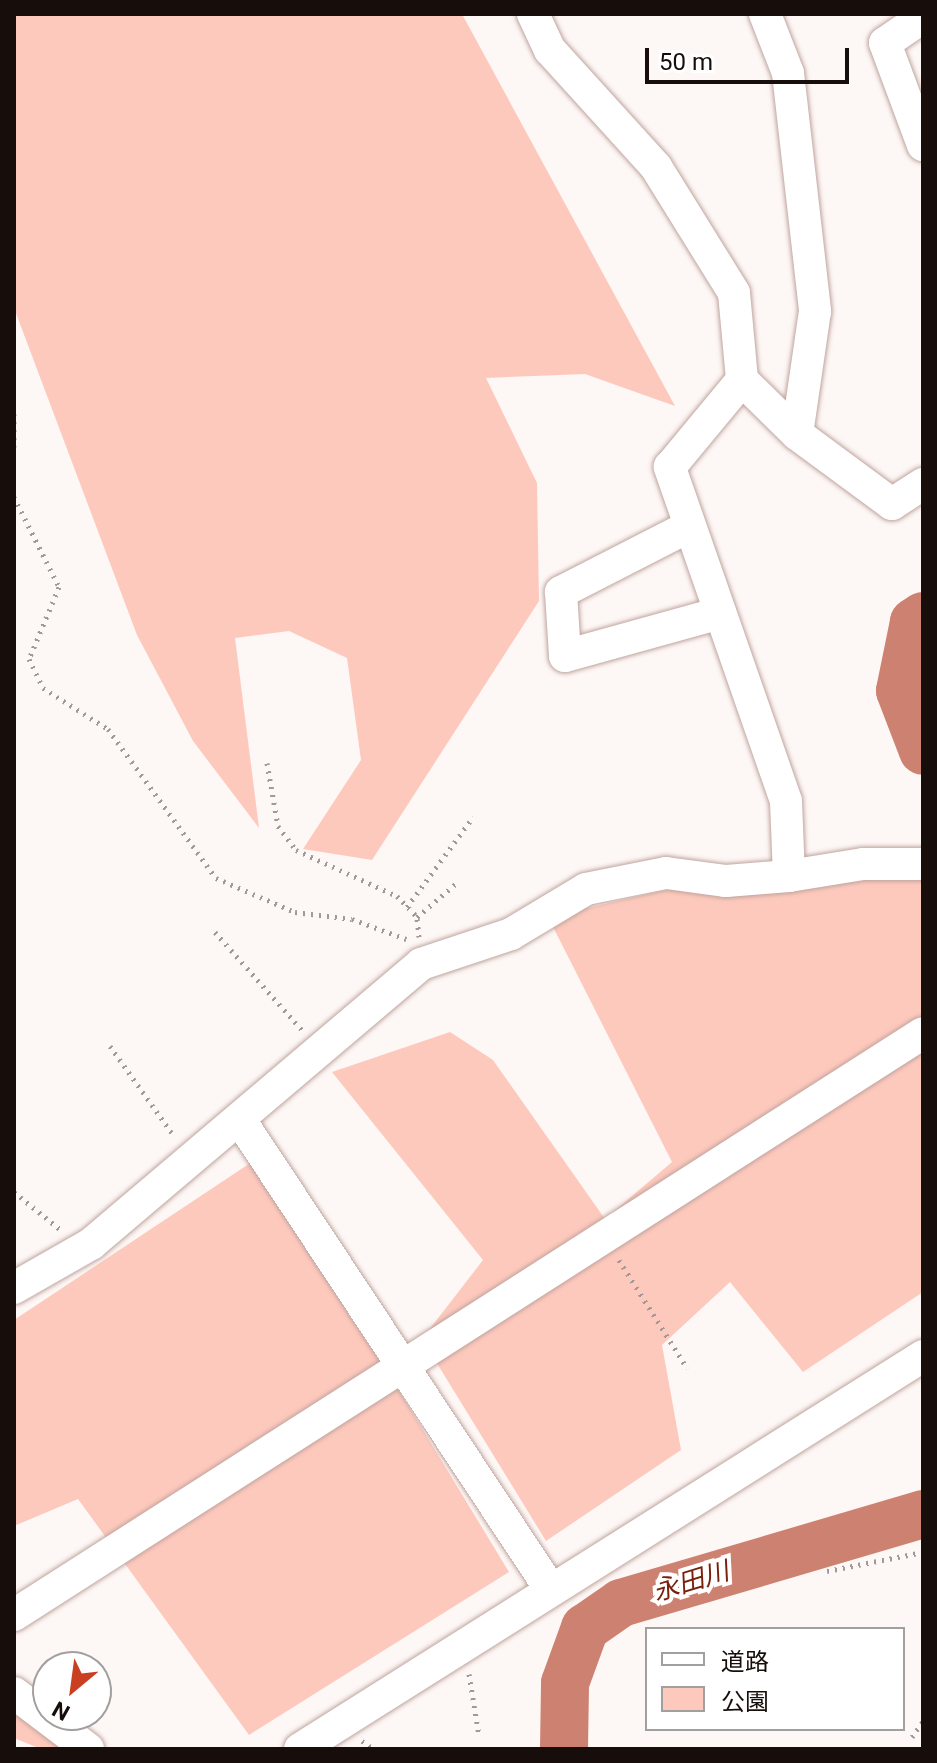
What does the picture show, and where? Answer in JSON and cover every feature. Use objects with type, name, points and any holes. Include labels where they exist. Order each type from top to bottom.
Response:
[{"type":"street","points":[[533,14],[550,50],[656,167],[734,293],[742,380],[797,434],[892,504],[923,484]]},
{"type":"street","points":[[765,14],[788,73],[815,311],[797,434]]},
{"type":"street","points":[[923,17],[885,43],[923,145]]},
{"type":"street","points":[[742,380],[670,467],[688,527],[786,801],[789,876]]},
{"type":"street","points":[[688,527],[561,592],[565,656],[720,613]]},
{"type":"street","points":[[14,1288],[84,1248],[192,1163],[242,1123],[421,964],[511,934],[586,889],[666,873],[726,881],[789,876],[863,864],[923,864]]},
{"type":"street","points":[[14,1615],[396,1366],[923,1033]]},
{"type":"street","points":[[242,1123],[396,1366],[551,1590]]},
{"type":"street","points":[[300,1749],[923,1356]]},
{"type":"street","points":[[14,1693],[88,1749]]},
{"type":"path","points":[[14,414],[14,447]]},
{"type":"path","points":[[14,497],[59,587],[31,650],[33,675],[65,705],[108,729],[216,878],[295,912],[352,919],[419,946],[417,917],[407,907],[296,850],[278,826],[267,763]]},
{"type":"path","points":[[407,907],[473,817]]},
{"type":"path","points":[[417,917],[459,881]]},
{"type":"path","points":[[215,932],[321,1054]]},
{"type":"path","points":[[110,1046],[192,1163]]},
{"type":"path","points":[[14,1192],[84,1248]]},
{"type":"path","points":[[603,1235],[687,1368]]},
{"type":"path","points":[[827,1571],[923,1552]]},
{"type":"path","points":[[467,1643],[479,1736]]},
{"type":"path","points":[[912,1737],[923,1721]]},
{"type":"green space","points":[[14,14],[462,14],[675,406],[585,374],[486,378],[537,483],[539,601],[372,860],[303,849],[361,760],[347,658],[289,631],[235,638],[259,828],[193,741],[137,635],[14,308]]},
{"type":"green space","points":[[923,856],[923,1292],[803,1372],[730,1282],[662,1345],[681,1450],[546,1541],[422,1339],[483,1260],[332,1072],[450,1032],[493,1060],[605,1219],[672,1162],[548,917],[796,860]]},
{"type":"green space","points":[[258,1158],[509,1572],[249,1735],[78,1499],[14,1526],[14,1320]]},
{"type":"green space","points":[[14,1703],[32,1717],[32,1731],[50,1731],[73,1749],[41,1749],[14,1738]]},
{"type":"waterway","name":"永田川","points":[[923,616],[914,622],[900,691],[923,751]]},
{"type":"waterway","name":"永田川","points":[[564,1749],[565,1683],[585,1628],[621,1603],[923,1514]]}]
